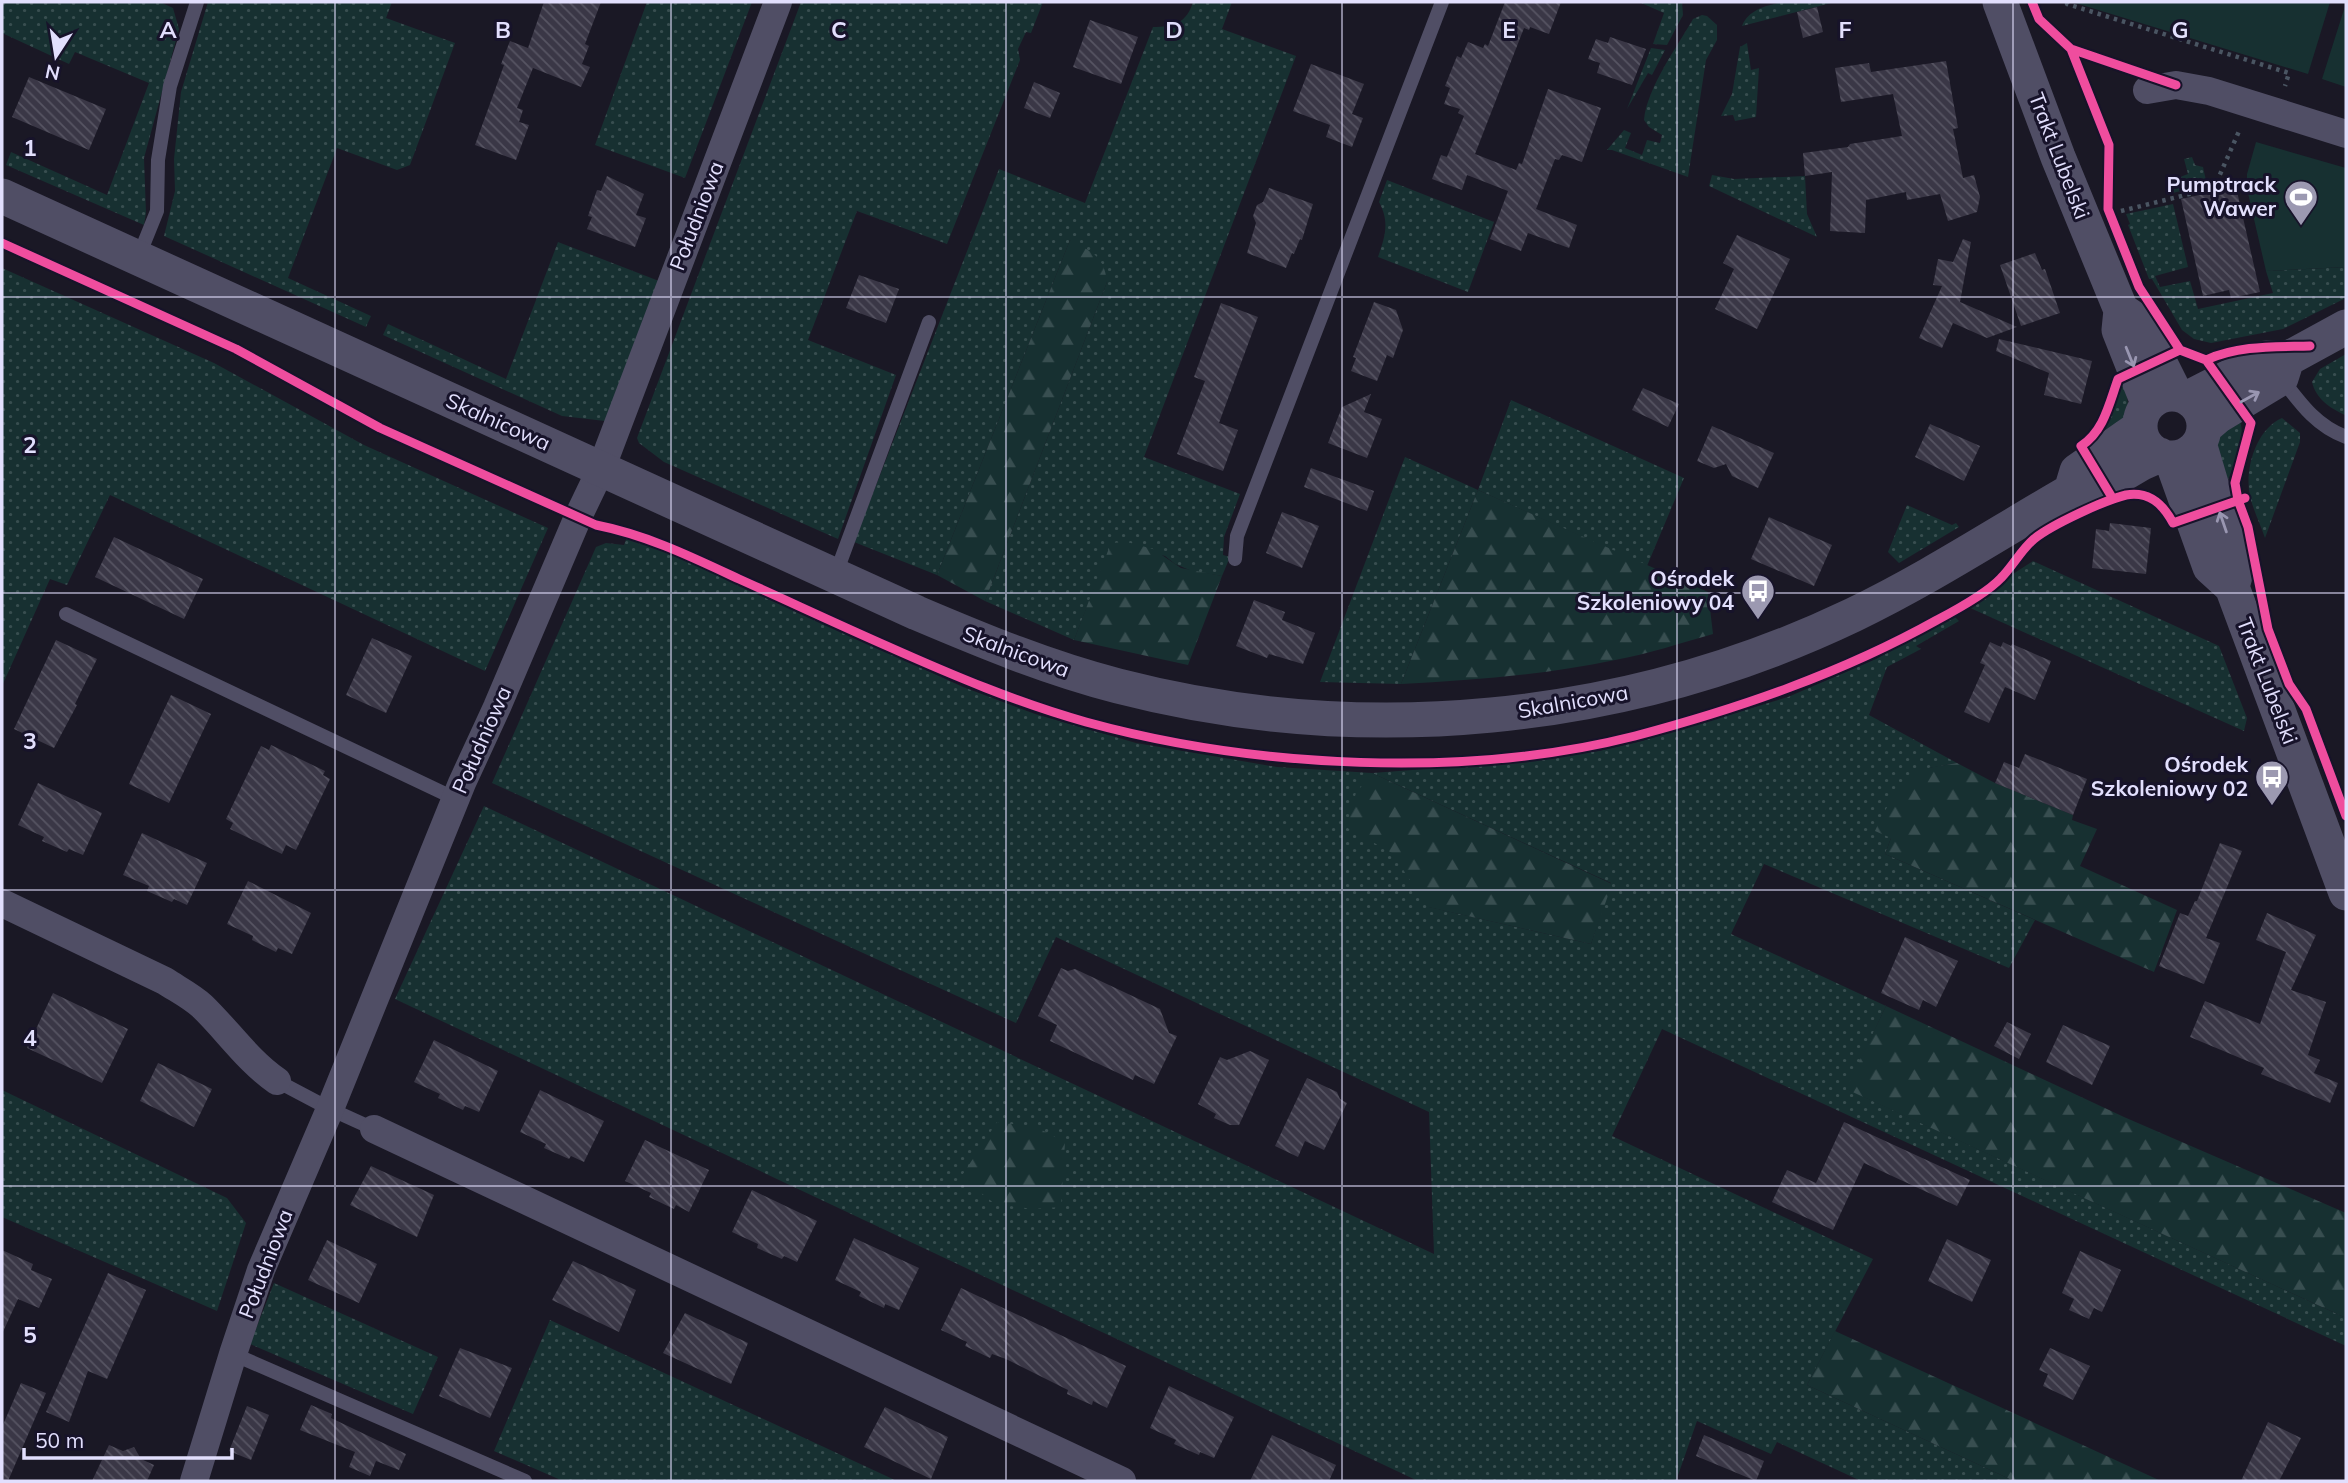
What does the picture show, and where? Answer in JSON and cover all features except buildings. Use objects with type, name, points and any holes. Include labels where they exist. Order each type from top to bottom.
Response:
[{"type":"street","name":"Południowa","points":[[194,1481],[261,1269],[330,1109],[456,799],[601,469],[778,2]]},
{"type":"street","name":"Trakt Lubelski","points":[[2000,2],[2058,157],[2121,310],[2140,323],[2173,426],[2210,567],[2232,587],[2346,893]]},
{"type":"street","points":[[2147,90],[2176,85],[2210,92],[2346,134]]},
{"type":"street","name":"Skalnicowa","points":[[2,196],[994,646],[1118,686],[1223,708],[1378,721],[1435,720],[1544,709],[1606,699],[1748,659],[1851,616],[1896,593],[2071,491],[2077,471],[2173,426],[2266,358],[2284,369],[2346,327]]},
{"type":"street","points":[[2,903],[175,988],[201,1006],[254,1064],[277,1081]]},
{"type":"street","points":[[374,1129],[1122,1481]]},
{"type":"lane","points":[[1235,559],[1237,537],[1442,2]]},
{"type":"lane","points":[[138,258],[157,211],[158,160],[170,86],[194,3]]},
{"type":"lane","points":[[835,576],[929,322]]},
{"type":"lane","points":[[2284,369],[2304,410],[2322,425],[2346,438]]},
{"type":"lane","points":[[66,614],[456,799]]},
{"type":"lane","points":[[277,1081],[374,1129]]},
{"type":"lane","points":[[233,1354],[526,1481]]},
{"type":"path","points":[[2067,2],[2289,73],[2277,112]]},
{"type":"path","points":[[2121,211],[2214,188],[2250,104]]},
{"type":"green space","points":[[2,2],[160,2],[173,8],[179,29],[144,158],[144,225],[6,165],[11,152],[107,195],[149,83],[75,52],[69,64],[2,33]]},
{"type":"green space","points":[[208,2],[392,2],[386,18],[455,43],[410,165],[397,170],[337,148],[288,278],[371,316],[366,327],[164,236],[175,191],[174,159],[181,92]]},
{"type":"green space","points":[[647,2],[752,2],[685,178],[595,145]]},
{"type":"green space","points":[[801,2],[1043,2],[1031,33],[1026,32],[1018,49],[1020,60],[947,244],[857,211],[808,340],[896,375],[838,539],[664,462],[639,443],[637,438]]},
{"type":"green space","points":[[1193,2],[1232,2],[1222,29],[1296,56],[1144,457],[1240,494],[1224,537],[1223,555],[1230,557],[1222,576],[1192,571],[1175,564],[1165,556],[1112,543],[1074,640],[985,601],[1107,282],[1070,240],[937,575],[854,542],[999,169],[1085,203],[1153,27],[1167,26],[1183,19]]},
{"type":"green space","points":[[1639,2],[1682,2],[1683,15],[1667,45],[1653,44],[1664,13]]},
{"type":"green space","points":[[1782,2],[1835,2],[1742,26],[1754,12]]},
{"type":"green space","points":[[2072,2],[2330,2],[2308,74]]},
{"type":"green space","points":[[2346,3],[2346,87],[2322,79]]},
{"type":"green space","points":[[1702,15],[1717,25],[1717,40],[1706,60],[1688,177],[1607,150],[1624,130],[1631,133],[1625,148],[1642,155],[1647,140],[1660,143],[1662,135],[1649,127],[1644,120],[1646,108],[1671,55],[1693,19]]},
{"type":"green space","points":[[1747,43],[1751,70],[1759,68],[1756,117],[1735,121],[1733,115],[1721,116],[1732,94],[1740,47]]},
{"type":"green space","points":[[1651,48],[1665,50],[1652,75],[1648,73],[1627,109]]},
{"type":"green space","name":"Pumptrack Wawer","points":[[2256,142],[2346,168],[2346,267],[2266,271],[2247,189],[2247,174]]},
{"type":"green space","points":[[2192,157],[2195,165],[2203,167],[2207,185],[2168,194],[2167,182],[2188,174],[2184,159]]},
{"type":"green space","points":[[1712,175],[1734,179],[1805,176],[1807,214],[1817,237],[1709,186]]},
{"type":"green space","points":[[1387,180],[1494,222],[1468,292],[1378,257],[1385,230],[1379,202]]},
{"type":"green space","points":[[2173,204],[2188,267],[2155,276],[2160,287],[2190,281],[2198,309],[2273,293],[2266,271],[2346,267],[2346,298],[2283,329],[2211,343],[2194,339],[2182,330],[2152,279],[2149,279],[2126,214]]},
{"type":"green space","points":[[1070,240],[1100,260],[1107,282],[985,601],[937,575]]},
{"type":"green space","points":[[558,242],[659,281],[605,421],[562,416],[383,335],[388,324],[506,379]]},
{"type":"green space","points":[[2,268],[214,363],[364,445],[548,528],[485,671],[110,495],[67,585],[50,579],[2,686]]},
{"type":"green space","points":[[2346,354],[2345,415],[2324,402],[2312,382],[2320,369]]},
{"type":"green space","points":[[2123,381],[2128,402],[2126,415],[2118,426],[2102,439]]},
{"type":"green space","points":[[1511,400],[1684,478],[1647,566],[1478,490]]},
{"type":"green space","points":[[2238,417],[2241,439],[2228,480],[2217,445],[2222,433]]},
{"type":"green space","points":[[2282,418],[2300,433],[2300,442],[2265,538],[2250,496],[2249,470],[2260,439],[2273,423]]},
{"type":"green space","points":[[1405,457],[1478,490],[1401,684],[1320,682]]},
{"type":"green space","points":[[1478,490],[1708,592],[1713,634],[1640,655],[1562,670],[1401,684]]},
{"type":"green space","points":[[1907,505],[1952,525],[1956,523],[1959,527],[1899,563],[1888,552]]},
{"type":"green space","points":[[627,537],[652,544],[963,687],[1035,714],[1136,743],[1277,767],[1372,773],[1507,763],[1599,751],[1642,741],[1788,697],[1876,659],[1954,616],[1959,621],[1916,646],[1921,649],[1887,667],[1869,715],[1957,763],[1929,768],[1885,854],[2035,920],[2009,968],[1764,864],[1731,934],[1886,1006],[1847,1089],[2346,1318],[2346,1346],[1662,1029],[1612,1136],[1873,1259],[1807,1385],[2014,1481],[1861,1481],[1777,1442],[1771,1454],[1697,1421],[1676,1481],[1418,1481],[395,999],[484,806],[1434,1254],[1429,1112],[1056,937],[1016,1023],[492,783],[596,547],[606,543],[624,545]],"holes":[[[1372,773],[1611,883],[1591,944],[1429,907],[1392,852]]]},
{"type":"green space","points":[[1127,542],[1153,549],[1181,568],[1222,576],[1188,665],[1074,640],[1111,543]]},
{"type":"green space","points":[[2033,561],[2219,646],[2247,718],[2244,731],[1968,607],[2003,585],[2013,574]]},
{"type":"green space","points":[[1957,763],[1995,783],[2073,815],[2072,820],[2097,829],[2080,866],[2177,910],[2154,972],[1885,854],[1891,838],[1875,831],[1901,786],[1923,770]]},
{"type":"green space","points":[[1372,773],[1612,884],[1591,944],[1428,907],[1392,853],[1346,827],[1356,793]]},
{"type":"green space","points":[[1886,1006],[2124,1117],[2346,1213],[2346,1318],[1846,1089]]},
{"type":"green space","points":[[2,1090],[227,1198],[246,1223],[217,1311],[2,1217]]},
{"type":"green space","points":[[997,1122],[1036,1127],[1065,1142],[1061,1207],[1033,1209],[995,1204],[961,1177]]},
{"type":"green space","points":[[274,1283],[438,1357],[413,1414],[250,1344]]},
{"type":"green space","points":[[550,1320],[897,1481],[563,1481],[494,1451]]},
{"type":"green space","points":[[1835,1331],[2161,1481],[2014,1481],[1807,1385]]},
{"type":"cycle path","points":[[2032,2],[2039,19],[2071,49],[2109,145],[2108,209],[2139,287],[2180,350],[2206,360],[2251,423],[2235,483],[2248,527],[2268,629],[2289,684],[2306,709],[2346,816]]},
{"type":"cycle path","points":[[2071,49],[2176,85]]},
{"type":"cycle path","points":[[2,243],[236,349],[380,428],[596,525],[615,529],[687,555],[985,688],[1086,722],[1151,738],[1219,750],[1289,758],[1431,763],[1570,750],[1635,736],[1752,701],[1865,657],[1962,607],[1995,584],[2029,543],[2042,533],[2105,502],[2126,495],[2142,495],[2160,505],[2173,523],[2245,498]]},
{"type":"cycle path","points":[[2206,360],[2244,349],[2310,346]]},
{"type":"cycle path","points":[[2113,499],[2081,446],[2100,425],[2118,379],[2180,350]]},
{"type":"place","name":"Pumptrack Wawer","points":[[2301,227]]},
{"type":"place","name":"Ośrodek Szkoleniowy 04","points":[[1758,621]]},
{"type":"place","name":"Ośrodek Szkoleniowy 02","points":[[2272,807]]}]
